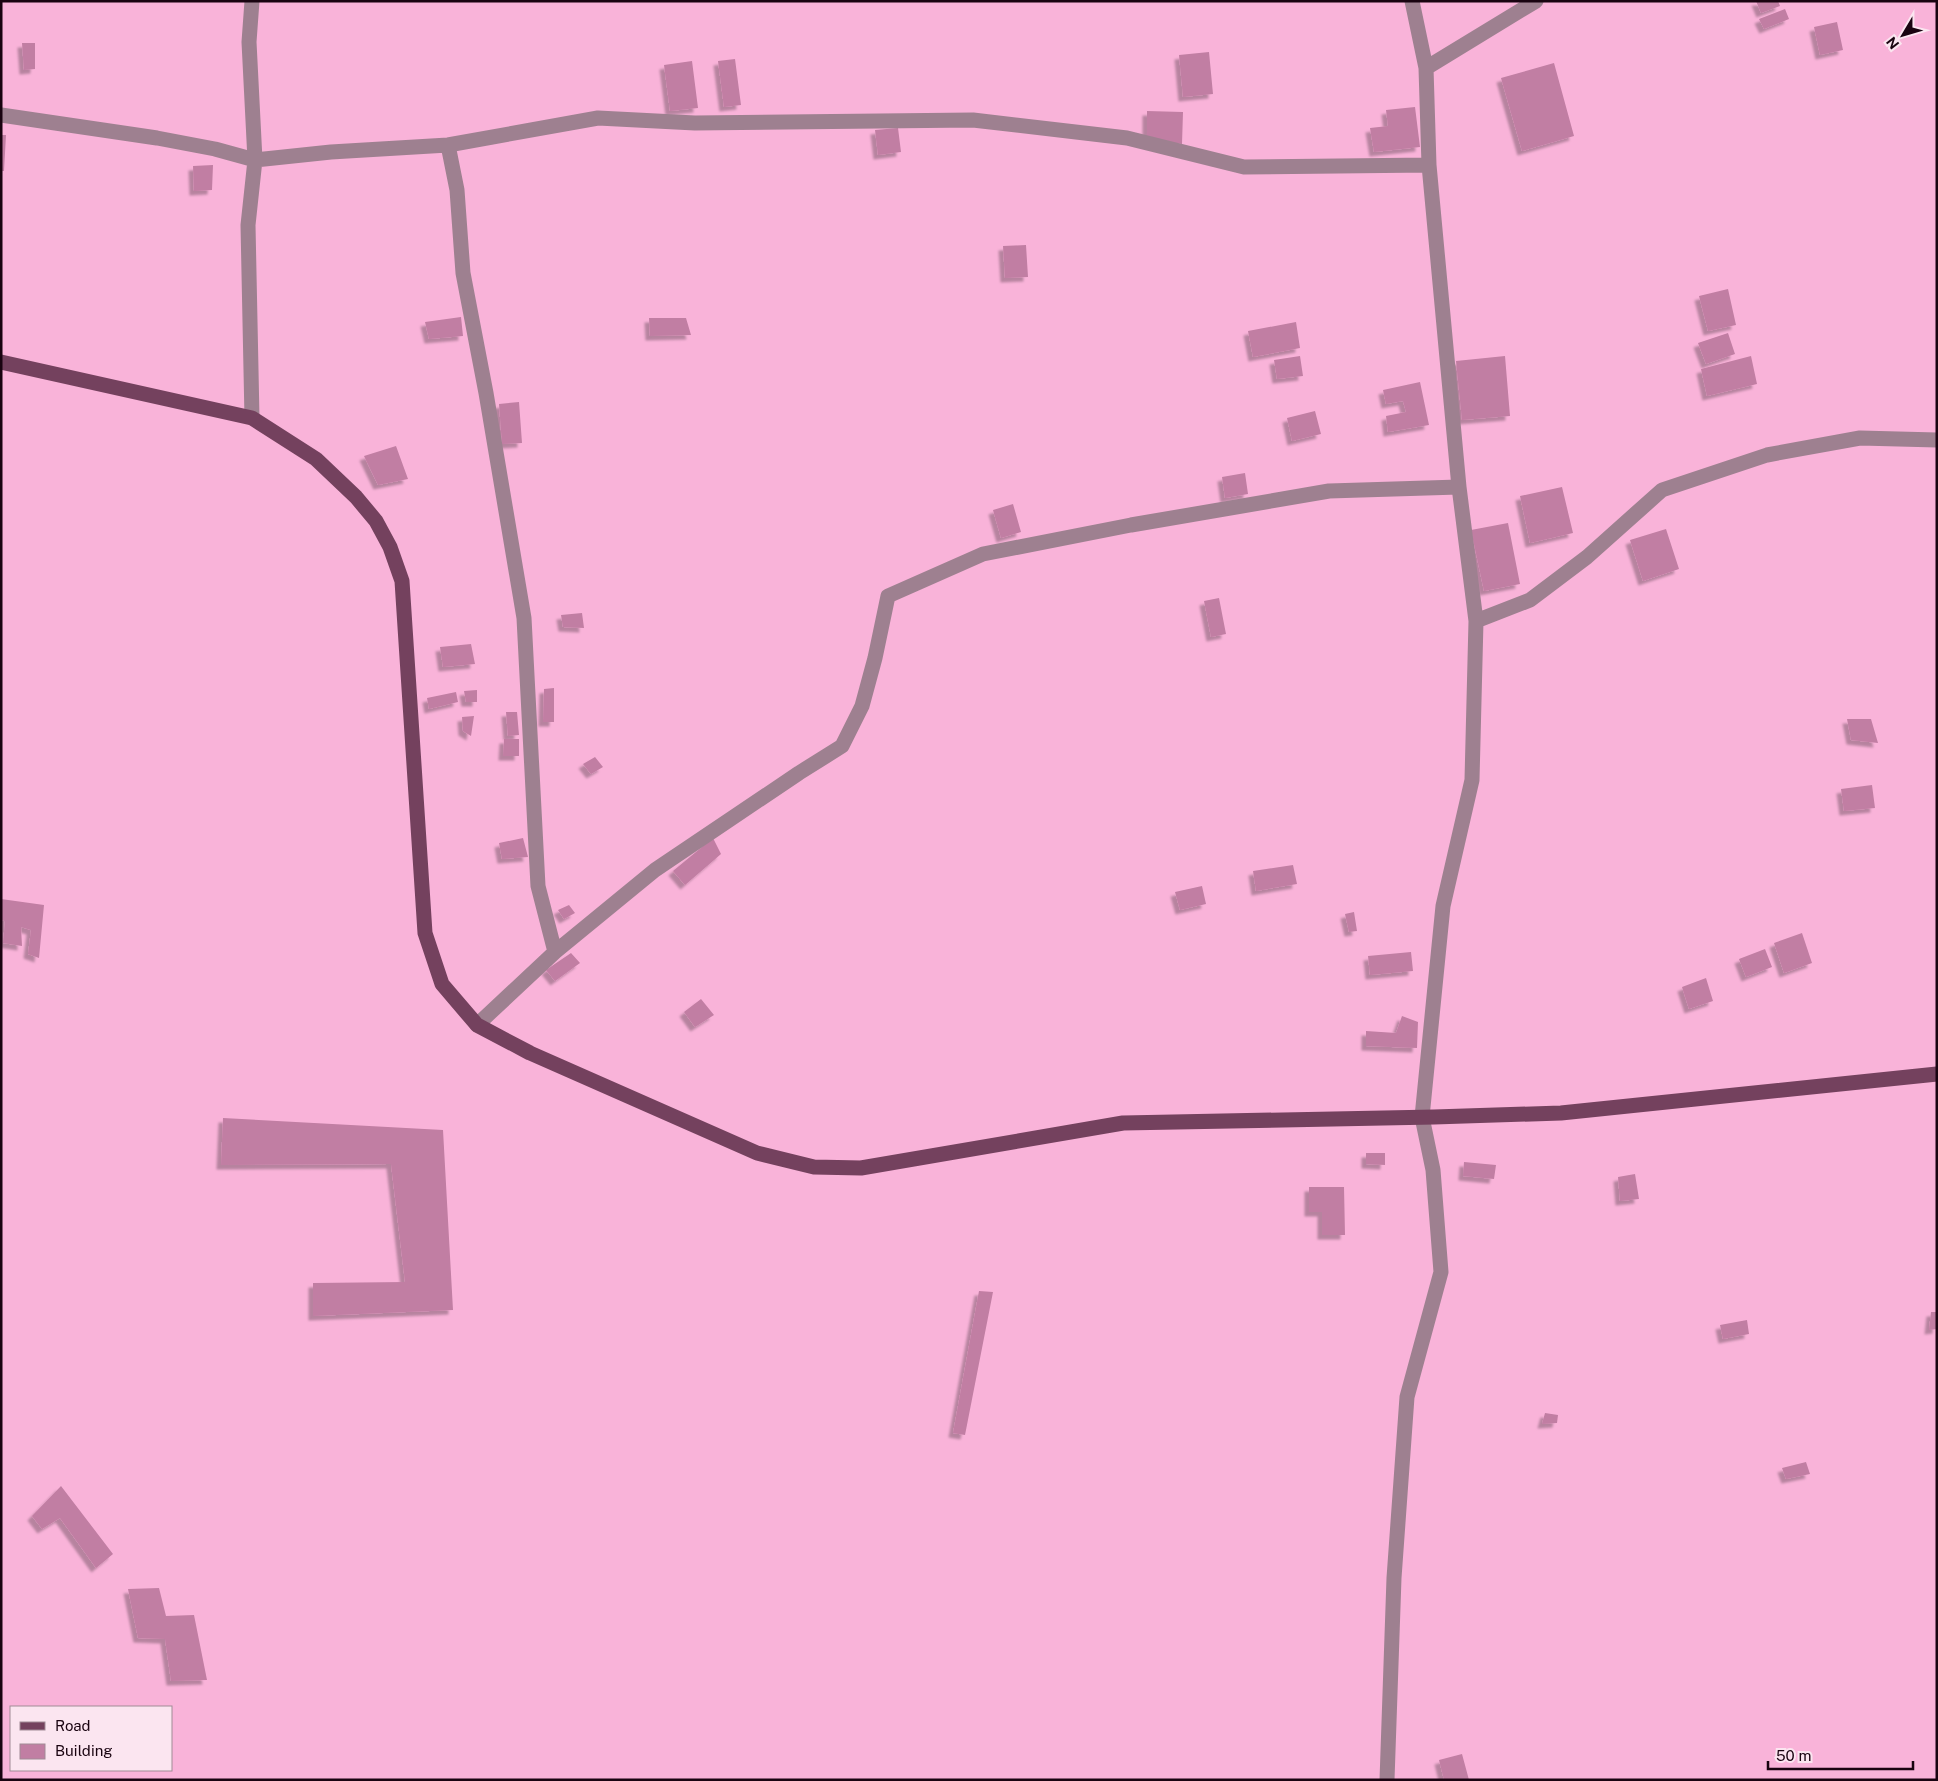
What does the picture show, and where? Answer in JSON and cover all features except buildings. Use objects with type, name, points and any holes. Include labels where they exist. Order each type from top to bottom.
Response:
[{"type":"main road","points":[[1,362],[252,418],[316,460],[356,498],[376,521],[390,547],[402,581],[425,933],[442,984],[477,1025],[530,1053],[757,1153],[814,1166],[861,1168],[1123,1123],[1561,1113],[1937,1074]]},
{"type":"street","points":[[252,1],[249,42],[254,160],[248,225],[252,418]]},
{"type":"street","points":[[1387,1780],[1394,1578],[1407,1397],[1441,1272],[1433,1170],[1422,1117],[1443,906],[1472,780],[1476,620],[1459,487],[1429,165],[1426,68],[1412,1]]},
{"type":"street","points":[[1426,68],[1536,1]]},
{"type":"street","points":[[1,115],[157,138],[216,149],[254,160],[331,152],[448,145],[598,118],[694,123],[973,120],[1127,138],[1244,167],[1429,165]]},
{"type":"street","points":[[448,145],[456,190],[463,273],[486,393],[524,618],[538,886],[555,952]]},
{"type":"street","points":[[1476,620],[1530,600],[1587,557],[1662,490],[1767,455],[1860,438],[1937,440]]},
{"type":"street","points":[[477,1025],[555,952],[655,870],[798,773],[842,746],[862,706],[875,658],[888,596],[983,554],[1112,528],[1329,491],[1459,487]]}]
